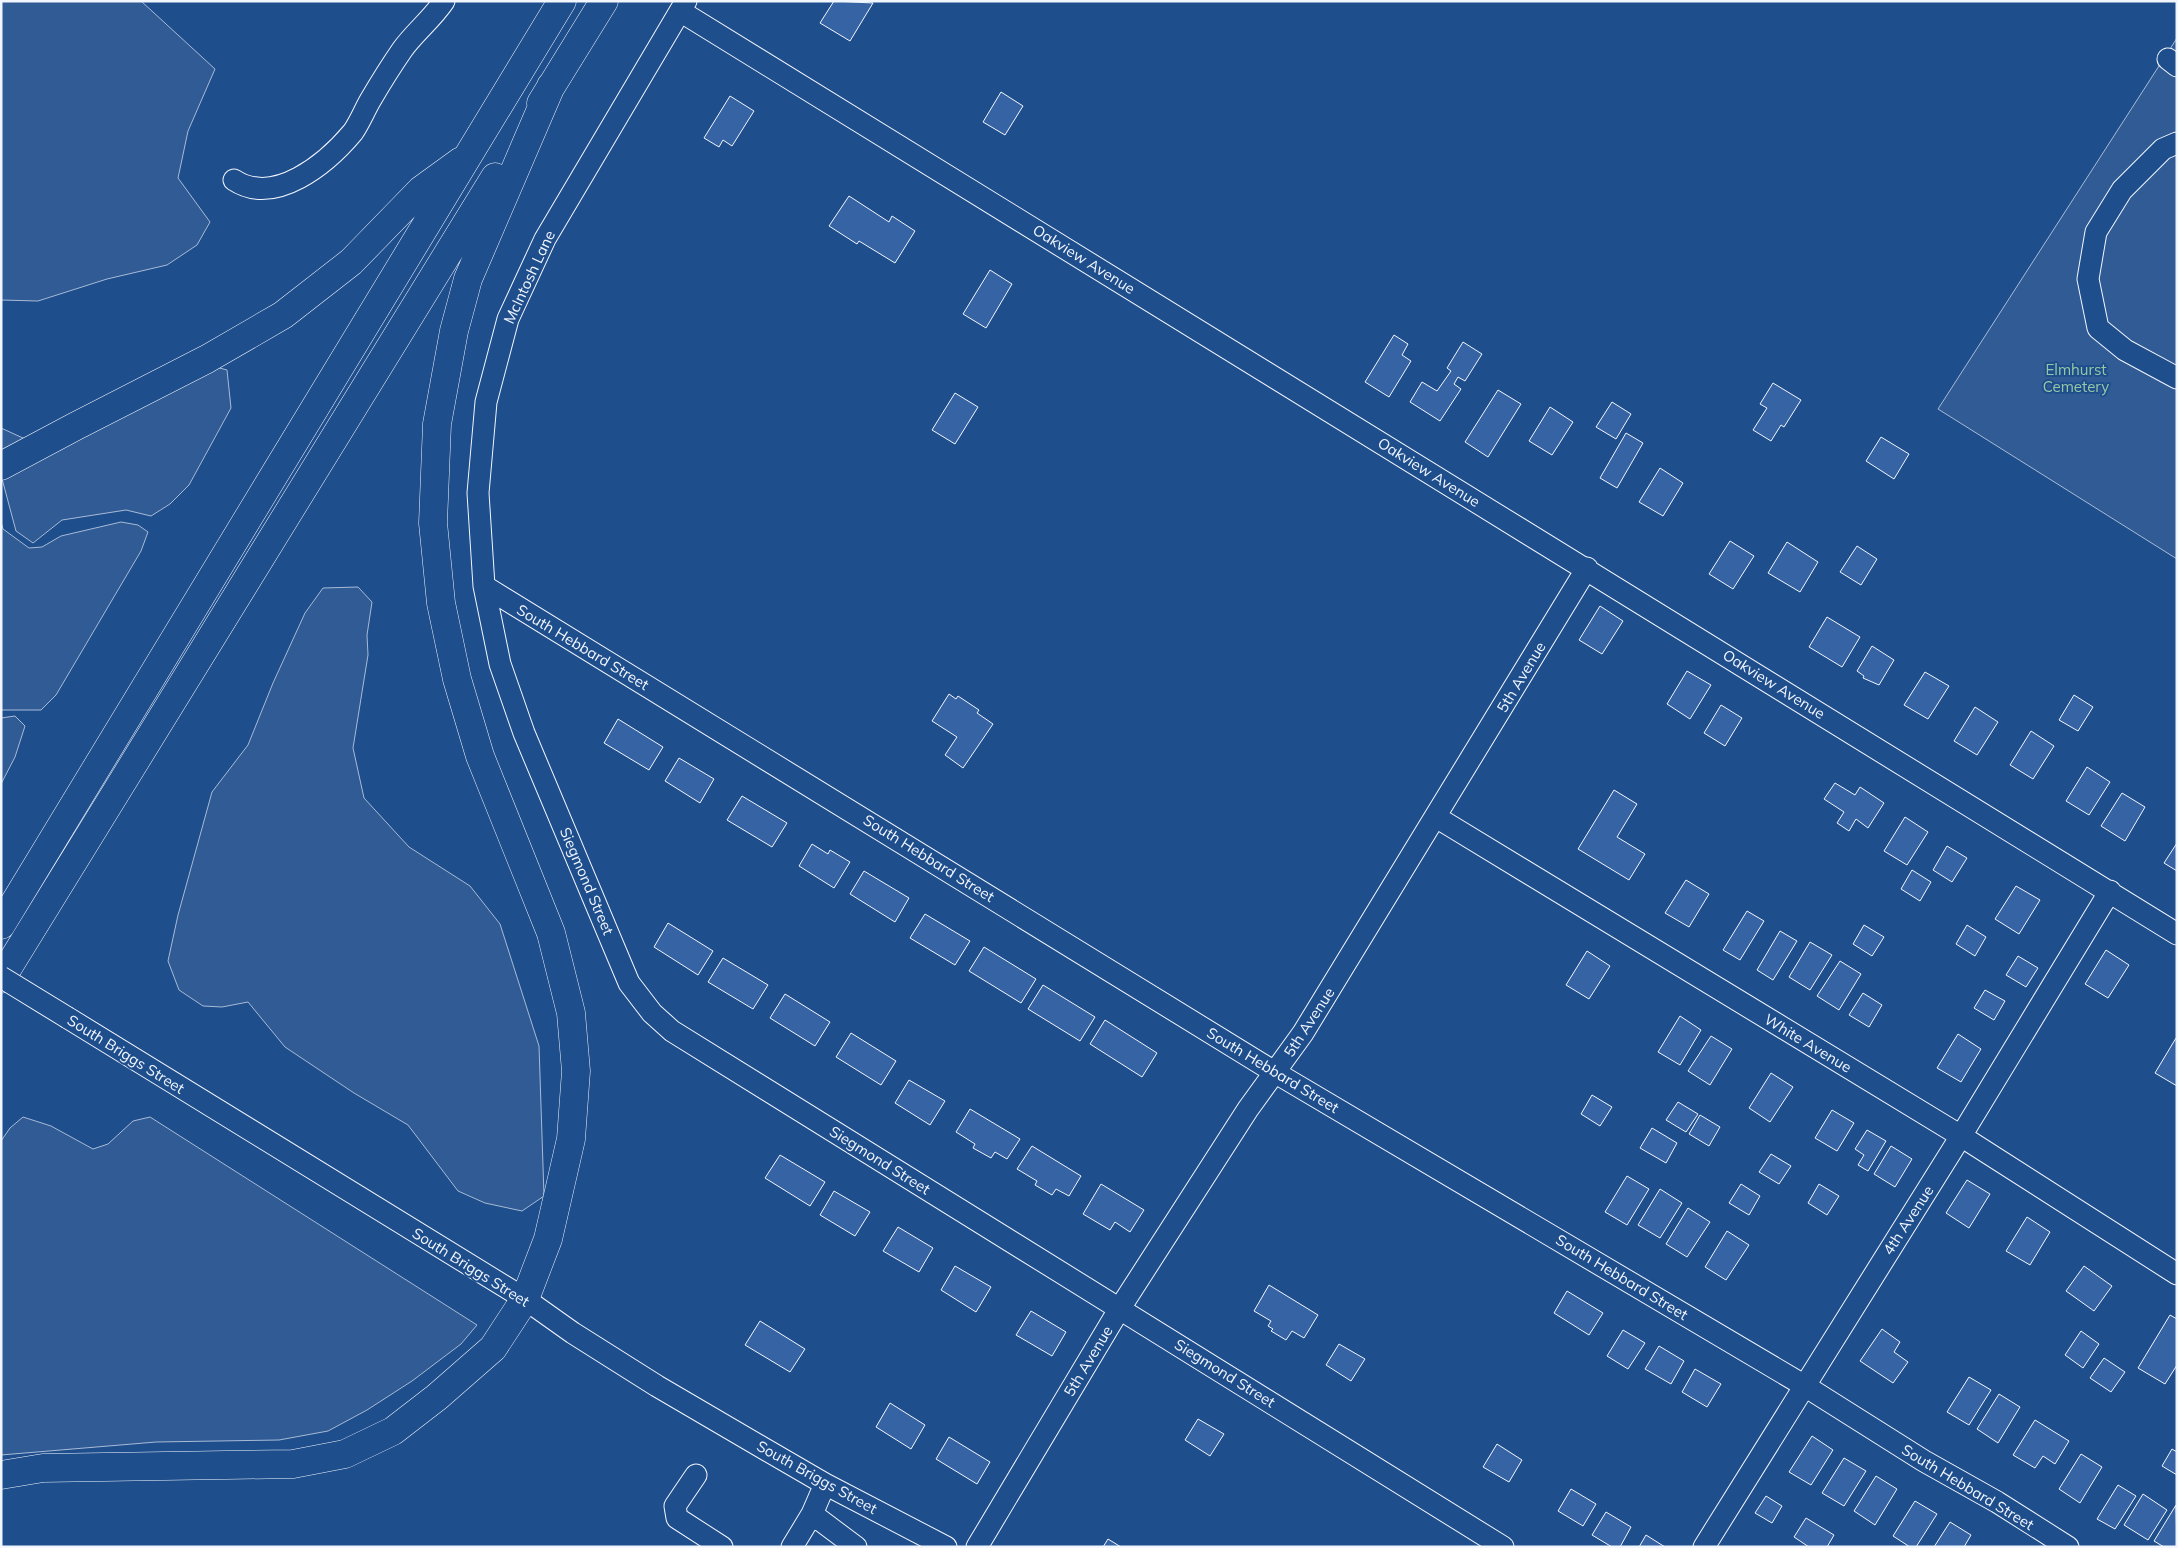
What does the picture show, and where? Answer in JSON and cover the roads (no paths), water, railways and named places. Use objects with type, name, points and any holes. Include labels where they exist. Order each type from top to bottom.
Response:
[{"type":"highway","points":[[1,925],[472,153],[562,1]]},
{"type":"highway","points":[[1,978],[604,1]]},
{"type":"highway","points":[[1,1475],[43,1468],[293,1464],[345,1454],[394,1431],[437,1397],[493,1348],[525,1299],[548,1239],[571,1139],[576,1071],[571,1013],[551,933],[480,756],[457,679],[441,603],[433,523],[437,424],[454,331],[468,278],[551,86]]},
{"type":"highway","points":[[1,466],[208,360],[283,315],[351,262],[422,190],[472,153]]},
{"type":"street","points":[[234,180],[245,188],[266,188],[294,182],[315,168],[353,131],[398,56],[434,16],[444,1]]},
{"type":"street","name":"Oakview Avenue","points":[[683,6],[2177,934]]},
{"type":"street","name":"McIntosh Lane","points":[[484,586],[478,493],[486,402],[508,319],[544,239],[683,6]]},
{"type":"street","points":[[2177,143],[2163,149],[2122,190],[2096,232],[2088,279],[2098,328],[2125,350],[2177,378]]},
{"type":"street","name":"5th Avenue","points":[[977,1547],[1120,1308],[1248,1109],[1276,1073],[1303,1033],[1587,568]]},
{"type":"street","name":"South Hebbard Street","points":[[484,586],[1276,1073],[1805,1386],[1924,1461],[1997,1502],[2068,1547]]},
{"type":"street","name":"Siegmond Street","points":[[484,586],[500,664],[524,733],[629,983],[652,1013],[672,1031],[1501,1546]]},
{"type":"street","name":"White Avenue","points":[[1436,817],[1961,1136],[2177,1274]]},
{"type":"street","name":"4th Avenue","points":[[1704,1547],[1876,1269],[1961,1136],[2110,891]]},
{"type":"street","name":"South Briggs Street","points":[[1,978],[525,1299],[573,1333],[657,1386],[825,1484],[936,1544]]},
{"type":"street","points":[[696,1475],[675,1506],[677,1518],[722,1547]]},
{"type":"street","points":[[792,1547],[812,1514],[825,1484]]},
{"type":"street","points":[[812,1514],[856,1547]]},
{"type":"park label","name":"Elmhurst Cemetery","points":[[2076,378]]}]
